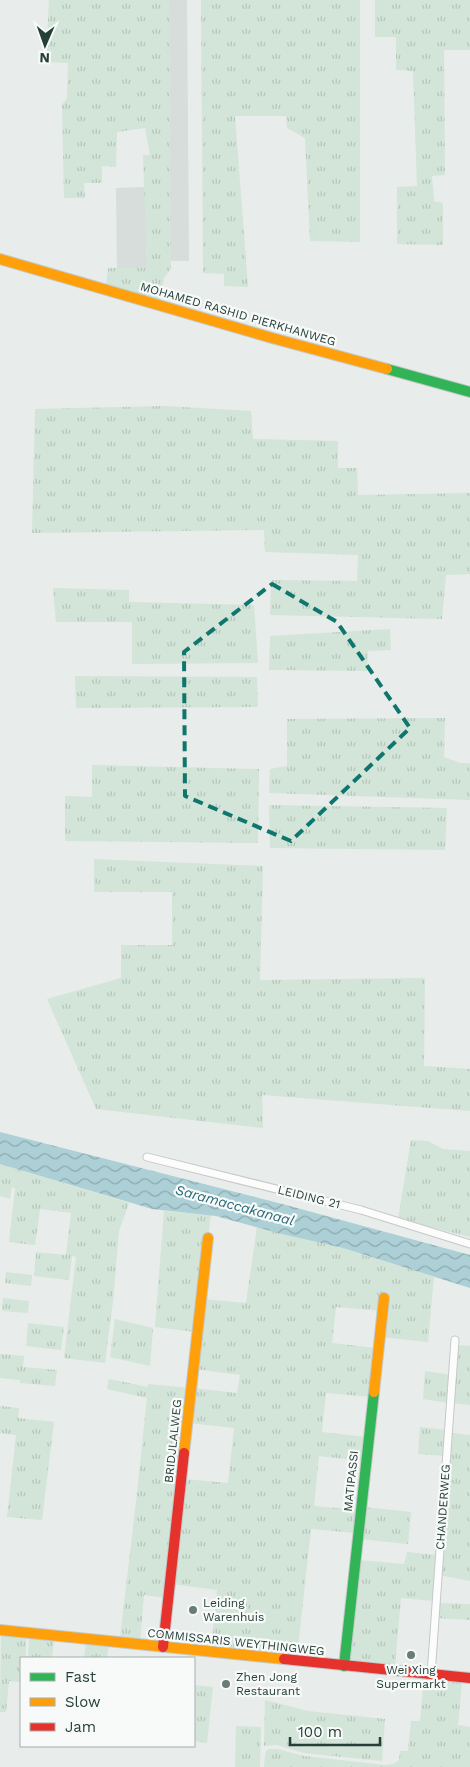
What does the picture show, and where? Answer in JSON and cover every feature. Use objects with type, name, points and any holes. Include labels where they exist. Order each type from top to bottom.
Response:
[{"type":"street","name":"MOHAMED RASHID PIERKHANWEG","points":[[0,258],[272,338],[470,392]]},
{"type":"street","name":"LEIDING 21","points":[[147,1157],[361,1210],[470,1244]]},
{"type":"street","name":"BRIDJLALWEG","points":[[163,1647],[208,1238]]},
{"type":"street","name":"MATIPASSI","points":[[344,1666],[384,1298]]},
{"type":"street","name":"CHANDERWEG","points":[[430,1675],[456,1340]]},
{"type":"street","name":"COMMISSARIS WEYTHINGWEG","points":[[0,1630],[470,1678]]},
{"type":"highlighted area","points":[[272,584],[337,622],[410,728],[291,841],[185,796],[184,652]]},
{"type":"shaded area","points":[[169,0],[187,0],[189,261],[170,261]]},
{"type":"shaded area","points":[[145,187],[147,268],[117,268],[116,188]]},
{"type":"green space","points":[[49,0],[169,0],[171,268],[164,278],[160,299],[106,286],[108,268],[147,268],[143,155],[150,155],[145,128],[117,132],[116,167],[102,166],[102,183],[84,183],[85,198],[64,198],[62,105],[67,98],[68,63],[46,62]]},
{"type":"green space","points":[[201,0],[360,0],[360,242],[310,241],[305,138],[287,128],[286,116],[235,116],[248,287],[224,286],[224,274],[203,273]]},
{"type":"green space","points":[[375,0],[470,0],[470,50],[444,50],[445,175],[432,176],[434,201],[443,203],[443,245],[397,244],[397,187],[417,186],[413,71],[396,70],[396,37],[375,37]]},
{"type":"green space","points":[[164,406],[251,411],[253,439],[338,441],[338,468],[357,468],[358,495],[470,493],[470,574],[446,575],[442,619],[270,615],[271,580],[357,581],[358,555],[265,552],[264,530],[32,533],[35,409]]},
{"type":"green space","points":[[53,588],[129,590],[129,602],[254,605],[258,663],[132,664],[132,622],[56,622]]},
{"type":"green space","points":[[390,629],[391,650],[368,651],[367,671],[269,670],[270,636]]},
{"type":"green space","points":[[75,676],[257,677],[258,707],[76,708]]},
{"type":"green space","points":[[445,718],[444,757],[460,763],[470,763],[470,800],[269,793],[270,769],[287,766],[287,719]]},
{"type":"green space","points":[[92,765],[259,769],[258,843],[65,841],[65,796],[92,797]]},
{"type":"green space","points":[[269,805],[447,808],[445,850],[270,848]]},
{"type":"green space","points":[[94,859],[263,866],[260,980],[425,978],[424,1066],[470,1069],[470,1111],[262,1095],[263,1128],[96,1109],[47,999],[121,978],[121,945],[172,945],[172,892],[94,892]]},
{"type":"green space","points":[[411,1140],[428,1141],[443,1149],[470,1151],[470,1237],[398,1219]]},
{"type":"green space","points":[[0,1164],[129,1203],[119,1231],[105,1363],[64,1358],[76,1257],[72,1256],[69,1280],[34,1276],[36,1252],[66,1255],[71,1213],[40,1209],[35,1245],[9,1242],[15,1188],[12,1187],[10,1199],[0,1196]]},
{"type":"green space","points":[[164,1211],[211,1215],[196,1332],[155,1327]]},
{"type":"green space","points":[[257,1227],[343,1248],[434,1277],[428,1342],[381,1337],[381,1311],[336,1307],[332,1343],[377,1348],[372,1397],[326,1393],[322,1432],[366,1437],[364,1461],[319,1456],[314,1506],[359,1510],[356,1533],[311,1529],[297,1657],[211,1648],[217,1590],[172,1584],[183,1479],[228,1483],[234,1428],[189,1423],[193,1388],[237,1393],[240,1375],[195,1369],[203,1299],[246,1303]]},
{"type":"green space","points":[[6,1272],[32,1275],[31,1286],[5,1283]]},
{"type":"green space","points":[[3,1298],[29,1301],[28,1313],[2,1311]]},
{"type":"green space","points":[[115,1319],[153,1328],[150,1366],[110,1357]]},
{"type":"green space","points":[[28,1323],[64,1327],[61,1350],[26,1346]]},
{"type":"green space","points":[[457,1345],[470,1346],[470,1405],[453,1403]]},
{"type":"green space","points":[[0,1354],[24,1356],[23,1367],[57,1370],[55,1386],[20,1383],[20,1380],[0,1378]]},
{"type":"green space","points":[[425,1371],[451,1375],[449,1403],[423,1399]]},
{"type":"green space","points":[[109,1379],[148,1387],[148,1384],[190,1388],[166,1598],[144,1595],[140,1641],[120,1638],[147,1398],[107,1389]]},
{"type":"green space","points":[[0,1406],[19,1408],[18,1418],[54,1422],[42,1520],[7,1517],[16,1435],[0,1433]]},
{"type":"green space","points":[[420,1427],[447,1430],[445,1456],[418,1454]]},
{"type":"green space","points":[[450,1433],[470,1435],[470,1581],[439,1575]]},
{"type":"green space","points":[[364,1507],[411,1512],[408,1544],[360,1539]]},
{"type":"green space","points":[[407,1552],[437,1555],[434,1601],[401,1598],[395,1667],[350,1663],[348,1660],[358,1560],[404,1564]]},
{"type":"green space","points":[[438,1603],[470,1604],[470,1620],[437,1618]]},
{"type":"green space","points":[[1,1633],[26,1637],[26,1657],[20,1657],[20,1682],[9,1681],[6,1712],[0,1712]]},
{"type":"green space","points":[[29,1636],[54,1639],[52,1657],[28,1657]]},
{"type":"green space","points":[[86,1643],[109,1644],[107,1657],[84,1657]]},
{"type":"green space","points":[[424,1678],[462,1682],[458,1725],[470,1727],[470,1767],[264,1767],[266,1751],[269,1749],[277,1749],[304,1756],[385,1765],[394,1764],[399,1760],[400,1751],[408,1751],[411,1721],[420,1721]]},
{"type":"green space","points":[[195,1685],[213,1687],[207,1743],[195,1741]]},
{"type":"green space","points":[[265,1700],[308,1711],[385,1719],[382,1761],[304,1753],[277,1745],[264,1746]]},
{"type":"green space","points":[[236,1726],[261,1727],[260,1767],[235,1767]]},
{"type":"water","name":"Saramaccakanaal","points":[[0,1132],[286,1205],[470,1255],[470,1288],[343,1248],[216,1216],[152,1209],[0,1164]]},
{"type":"traffic: fast","points":[[387,369],[470,392]]},
{"type":"traffic: fast","points":[[344,1666],[374,1392]]},
{"type":"traffic: slow","points":[[0,259],[272,338],[387,369]]},
{"type":"traffic: slow","points":[[184,1453],[208,1238]]},
{"type":"traffic: slow","points":[[374,1392],[384,1298]]},
{"type":"traffic: slow","points":[[0,1630],[284,1659]]},
{"type":"traffic: jam","points":[[163,1647],[184,1453]]},
{"type":"traffic: jam","points":[[284,1659],[470,1678]]},
{"type":"place","name":"Leiding Warenhuis","points":[[193,1610]]},
{"type":"place","name":"Wei Xing Supermarkt","points":[[411,1655]]},
{"type":"place","name":"Zhen Jong Restaurant","points":[[226,1684]]}]
